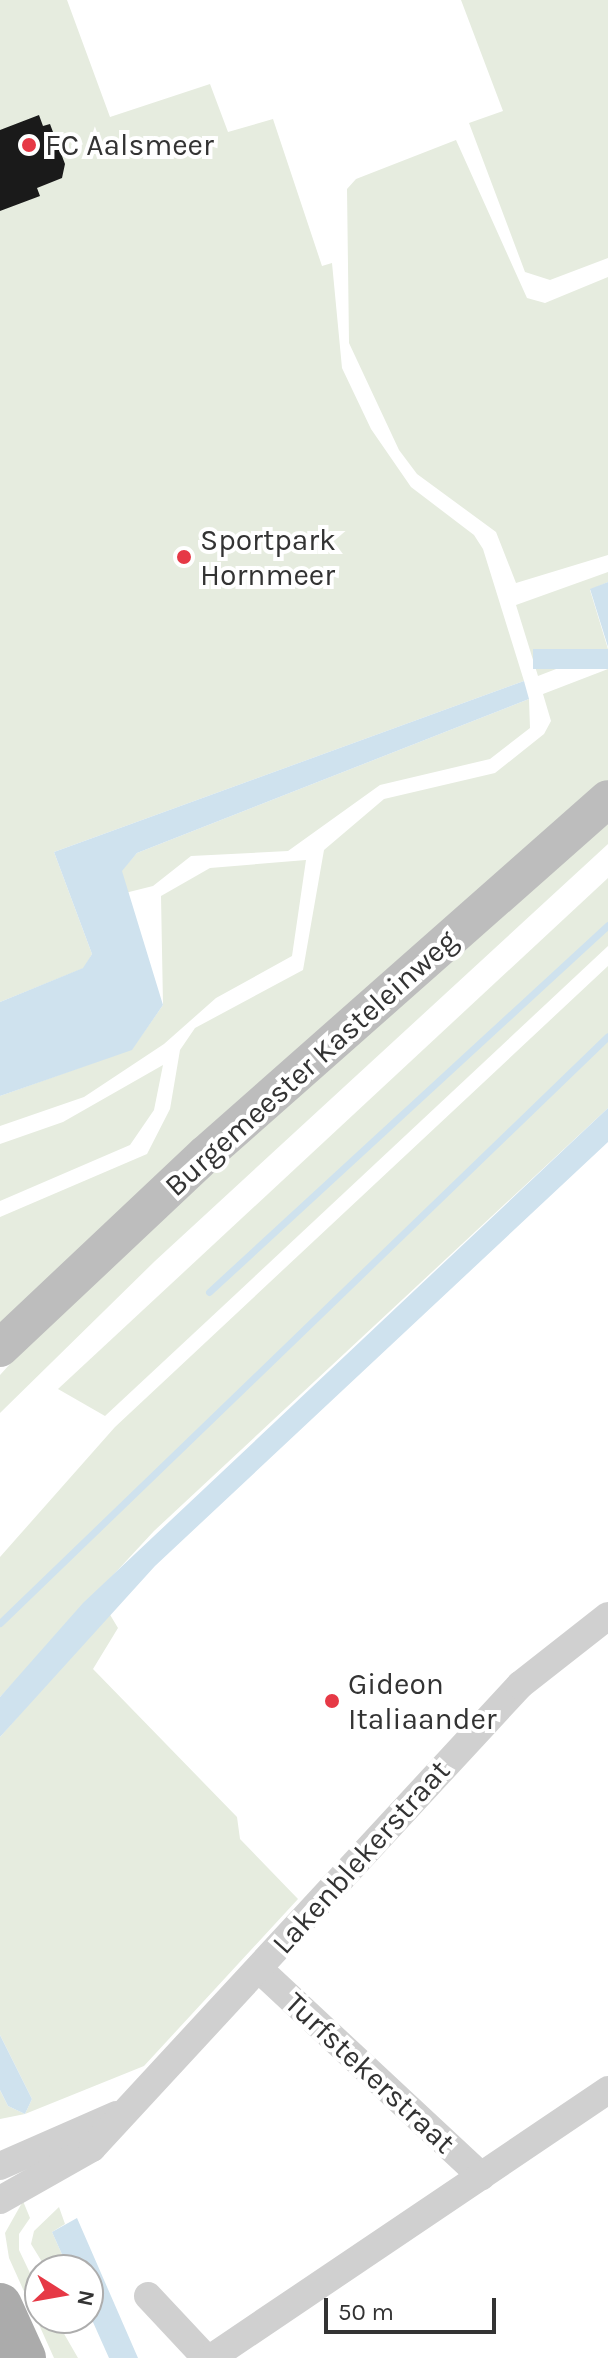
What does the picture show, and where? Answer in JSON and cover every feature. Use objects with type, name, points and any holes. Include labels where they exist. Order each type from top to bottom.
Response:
[{"type":"main road","name":"Burgemeester Kasteleinweg","points":[[6,1345],[206,1154],[608,799]]},
{"type":"main road","points":[[0,2305],[24,2358]]},
{"type":"street","name":"Lakenblekerstraat","points":[[0,2200],[73,2162],[259,1969],[520,1685],[608,1616]]},
{"type":"street","name":"Turfstekerstraat","points":[[259,1969],[481,2176]]},
{"type":"street","name":"Turfstekerstraat","points":[[148,2296],[208,2358],[608,2090]]},
{"type":"street","name":"Lakenblekerstraat","points":[[0,2166],[124,2111]]},
{"type":"shaded area","name":"Sportpark Hornmeer","points":[[0,0],[67,0],[110,117],[210,84],[228,132],[273,119],[322,266],[332,263],[342,368],[371,429],[411,487],[474,535],[483,549],[524,681],[54,852],[92,954],[84,968],[0,1002]]},
{"type":"shaded area","points":[[461,0],[608,0],[608,258],[550,280],[525,272],[469,123],[503,111]]},
{"type":"shaded area","points":[[456,140],[527,298],[545,303],[608,277],[608,555],[516,583],[496,532],[417,474],[399,450],[349,343],[347,189],[356,179]]},
{"type":"shaded area","points":[[608,572],[608,582],[590,590],[608,649],[538,676],[516,605]]},
{"type":"shaded area","points":[[608,669],[608,785],[0,1332],[0,1217],[147,1154],[170,1109],[180,1050],[195,1028],[303,970],[324,850],[384,799],[495,773],[544,734],[551,721],[543,694]]},
{"type":"shaded area","points":[[529,699],[530,728],[490,759],[380,785],[288,851],[191,856],[153,886],[125,893],[121,871],[137,853]]},
{"type":"shaded area","points":[[608,818],[608,844],[155,1261],[0,1413],[0,1375],[69,1299]]},
{"type":"shaded area","points":[[306,860],[292,956],[216,998],[164,1044],[84,1097],[0,1126],[0,1096],[132,1049],[163,1005],[161,896],[210,868]]},
{"type":"shaded area","points":[[608,878],[608,946],[105,1416],[58,1389]]},
{"type":"shaded area","points":[[608,966],[608,1108],[154,1531],[0,1697],[0,1557],[115,1427]]},
{"type":"shaded area","points":[[163,1065],[154,1110],[130,1145],[0,1201],[0,1144],[63,1122]]},
{"type":"shaded area","points":[[109,1613],[118,1628],[93,1669],[237,1817],[240,1839],[298,1899],[144,2066],[25,2114],[32,2099],[0,2035],[0,1737]]},
{"type":"shaded area","points":[[0,2090],[8,2106],[25,2114],[0,2119]]},
{"type":"shaded area","points":[[23,2201],[30,2218],[19,2234],[19,2250],[24,2260],[24,2291],[9,2258],[5,2233]]},
{"type":"shaded area","points":[[59,2207],[65,2224],[52,2232],[62,2254],[37,2254],[31,2244],[34,2231]]},
{"type":"shaded area","points":[[43,2334],[64,2334],[78,2358],[54,2358]]},
{"type":"water","points":[[608,582],[608,647],[590,589]]},
{"type":"water","points":[[533,649],[608,649],[608,669],[533,669]]},
{"type":"water","points":[[524,681],[529,699],[137,853],[122,871],[163,1005],[132,1050],[0,1096],[0,1002],[83,968],[92,954],[54,852]]},
{"type":"water","points":[[608,1108],[608,1142],[155,1566],[0,1737],[0,1697],[83,1603]]},
{"type":"water","points":[[0,2035],[32,2099],[25,2114],[8,2106],[0,2090]]},
{"type":"water","points":[[77,2218],[93,2254],[62,2254],[52,2232]]},
{"type":"water","points":[[104,2280],[138,2358],[109,2358],[98,2334],[104,2334]]},
{"type":"building","name":"FC Aalsmeer","points":[[39,115],[43,126],[50,124],[65,164],[62,178],[37,188],[40,196],[0,211],[0,130]]},
{"type":"waterway","points":[[209,1292],[608,925]]},
{"type":"waterway","points":[[0,1623],[608,1036]]},
{"type":"place","name":"FC Aalsmeer","points":[[29,145]]},
{"type":"place","name":"Sportpark Hornmeer","points":[[184,557]]},
{"type":"place","name":"Gideon Italiaander","points":[[332,1701]]}]
